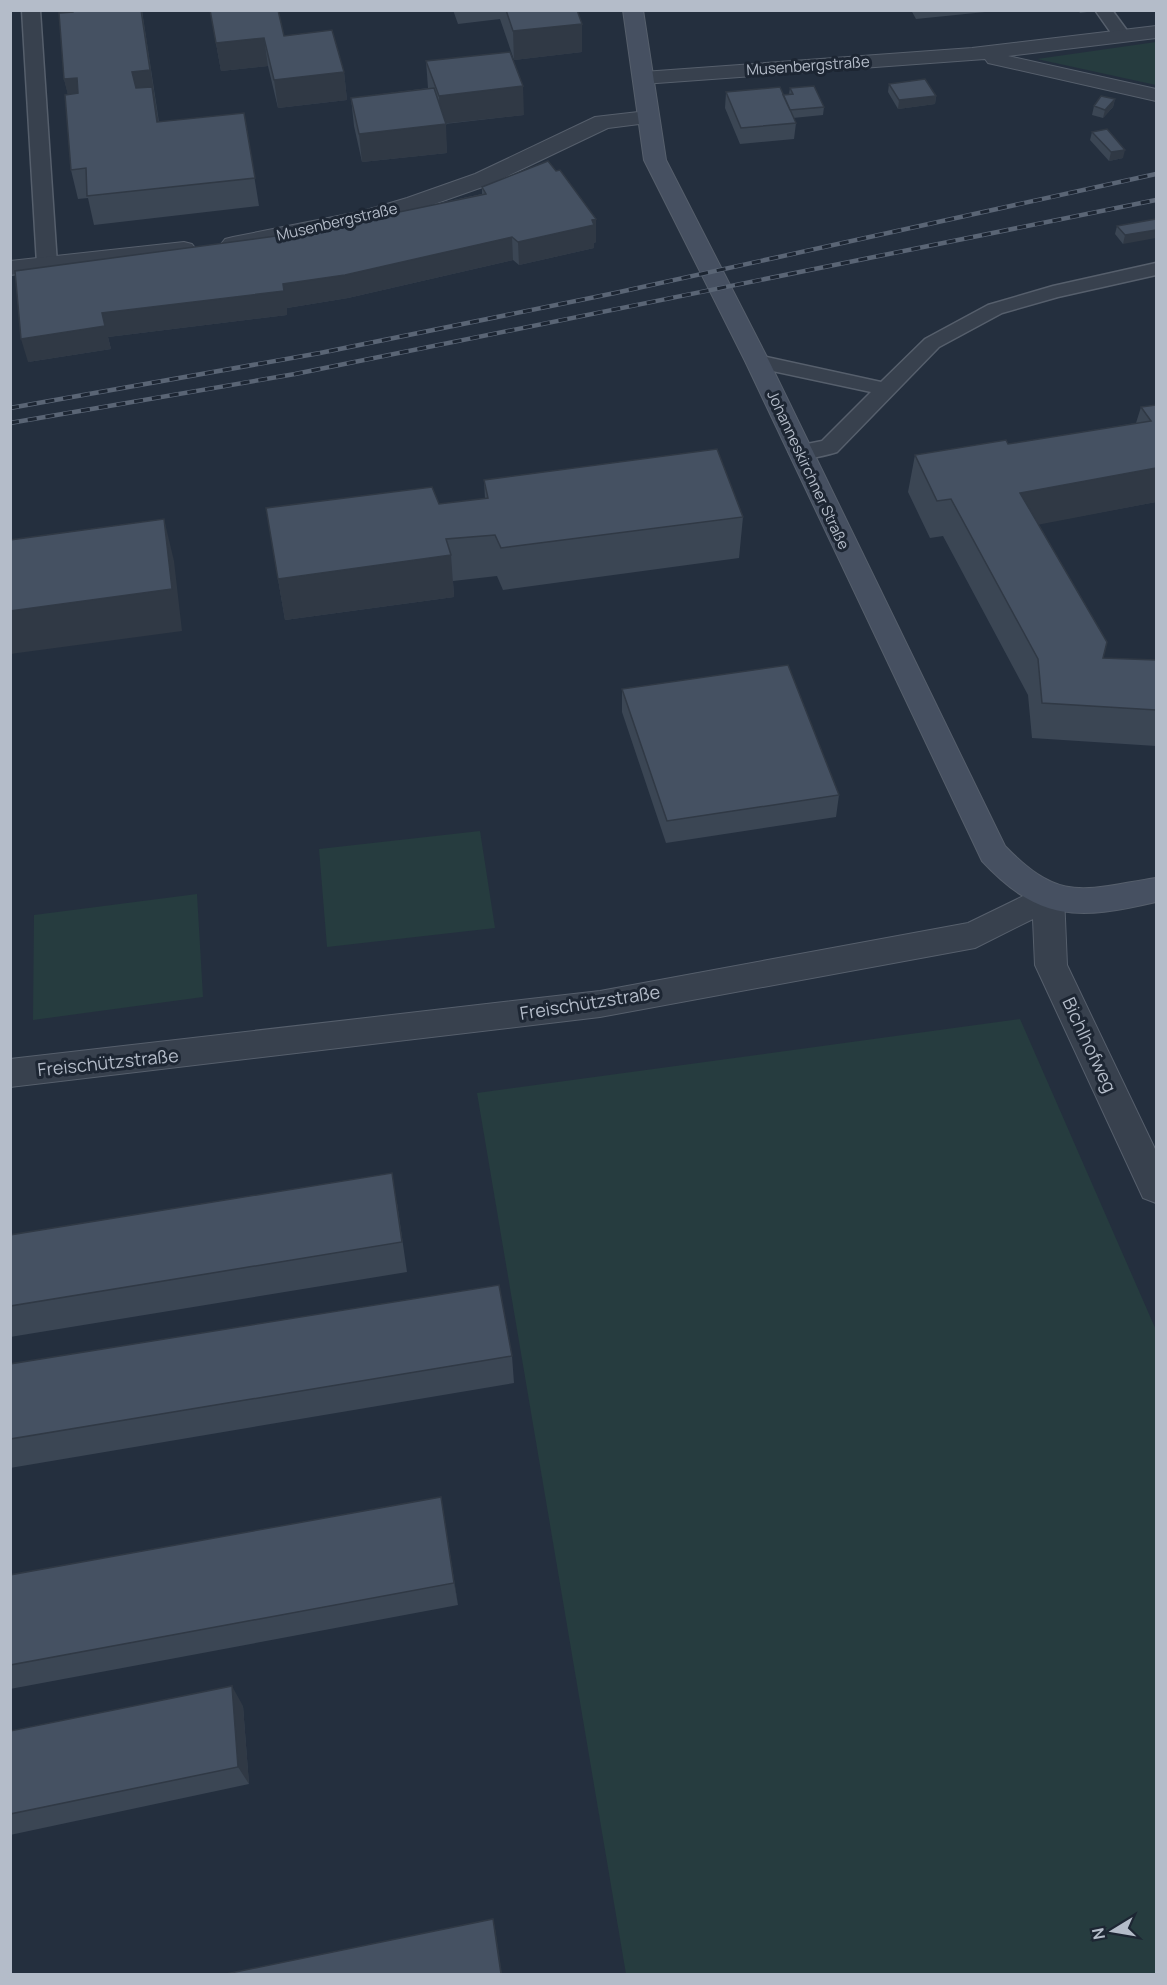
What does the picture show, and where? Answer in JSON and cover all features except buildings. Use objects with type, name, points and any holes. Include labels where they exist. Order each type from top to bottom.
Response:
[{"type":"street","name":"Johanneskirchner Straße","points":[[633,10],[655,160],[757,361],[993,853],[1013,877],[1048,896]]},
{"type":"street","name":"Musenbergstraße","points":[[643,78],[972,54],[1156,32]]},
{"type":"street","name":"Musenbergstraße","points":[[972,54],[1156,95]]},
{"type":"street","name":"Musenbergstraße","points":[[10,268],[240,243],[367,217],[483,178],[603,122],[647,117]]},
{"type":"street","points":[[1048,896],[1073,903],[1113,899],[1156,890]]},
{"type":"street","name":"Freischützstraße","points":[[10,1073],[402,1029],[600,1004],[975,935],[1048,896]]},
{"type":"street","name":"Bichlhofweg","points":[[1048,896],[1051,965],[1156,1187]]},
{"type":"lane","points":[[31,10],[48,264]]},
{"type":"lane","points":[[1103,10],[1122,36]]},
{"type":"lane","points":[[800,452],[830,447],[932,343],[996,309],[1053,292],[1156,269]]},
{"type":"lane","points":[[757,361],[885,389]]},
{"type":"green space","points":[[1156,42],[1156,85],[1037,59]]},
{"type":"green space","points":[[480,831],[495,928],[327,947],[319,849]]},
{"type":"green space","points":[[197,894],[203,997],[33,1020],[34,915]]},
{"type":"green space","points":[[1020,1019],[1156,1330],[1156,1974],[626,1974],[477,1093]]},
{"type":"railway","points":[[10,408],[320,353],[615,293],[1156,174]]},
{"type":"railway","points":[[10,423],[295,374],[1156,200]]}]
